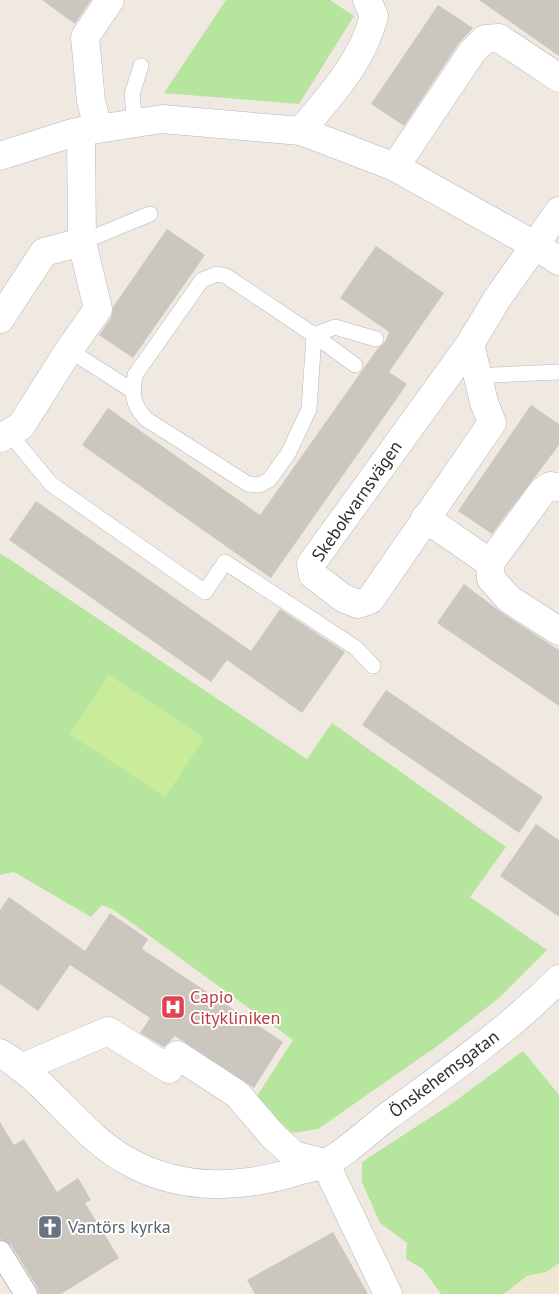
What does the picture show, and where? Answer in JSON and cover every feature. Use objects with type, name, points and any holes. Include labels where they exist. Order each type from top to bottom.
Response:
[{"type":"street","points":[[5,436],[21,426],[98,308],[82,242],[91,101],[85,37],[110,0]]},
{"type":"street","points":[[301,131],[349,72],[368,40],[374,16],[367,0]]},
{"type":"street","points":[[395,167],[472,52],[485,39],[499,38],[559,78]]},
{"type":"street","points":[[0,156],[89,130],[162,119],[301,131],[395,167],[536,246],[559,261]]},
{"type":"street","name":"Skebokvarnsvägen","points":[[470,344],[492,423],[370,600],[358,604],[343,598],[313,575],[311,564],[470,344],[497,300],[559,211]]},
{"type":"street","points":[[0,319],[44,252],[82,242]]},
{"type":"street","points":[[559,487],[550,486],[542,492],[490,563],[491,580],[509,599],[559,631]]},
{"type":"street","points":[[425,518],[490,563]]},
{"type":"street","name":"Önskehemsgatan","points":[[10,1060],[106,1146],[132,1164],[168,1178],[204,1185],[234,1185],[265,1181],[325,1163],[491,1041],[559,979]]},
{"type":"street","name":"Önskehemsgatan","points":[[10,1060],[108,1031],[169,1069],[177,1055],[237,1094],[274,1137],[294,1155],[325,1163]]},
{"type":"street","points":[[325,1163],[388,1294]]},
{"type":"street","points":[[0,1252],[26,1294]]},
{"type":"lane","points":[[135,123],[132,94],[141,66]]},
{"type":"lane","points":[[82,242],[150,214]]},
{"type":"lane","points":[[314,335],[309,409],[288,454],[269,480],[259,485],[248,484],[146,420],[136,409],[133,392],[135,375],[202,280],[216,274],[226,276],[314,335],[355,365]]},
{"type":"lane","points":[[314,335],[336,327],[376,338]]},
{"type":"lane","points":[[69,350],[133,392]]},
{"type":"lane","points":[[479,380],[493,376],[559,372]]},
{"type":"lane","points":[[5,436],[51,484],[205,592],[225,562],[356,648],[373,666]]},
{"type":"shaded area","points":[[559,1263],[559,1294],[504,1294],[527,1276],[546,1272]]},
{"type":"green space","points":[[226,0],[330,0],[354,16],[299,104],[164,93]]},
{"type":"green space","points":[[0,553],[307,759],[332,723],[506,847],[470,897],[547,950],[499,998],[440,1044],[318,1129],[292,1133],[255,1099],[293,1040],[114,910],[102,905],[91,917],[14,872],[0,875]]},
{"type":"green space","points":[[109,675],[204,738],[165,797],[69,734]]},
{"type":"green space","points":[[523,1051],[559,1095],[559,1263],[546,1272],[527,1276],[504,1294],[441,1294],[423,1269],[406,1259],[407,1243],[380,1223],[362,1182],[362,1162],[454,1102]]},
{"type":"building","points":[[42,0],[91,0],[75,24]]},
{"type":"building","points":[[479,0],[559,0],[559,56]]},
{"type":"building","points":[[438,5],[473,28],[459,43],[404,126],[371,104]]},
{"type":"building","points":[[167,229],[205,255],[133,358],[99,335],[111,318],[113,307]]},
{"type":"building","points":[[376,246],[444,293],[389,372],[407,384],[271,578],[82,445],[108,408],[260,515],[378,348],[385,342],[389,332],[340,298]]},
{"type":"building","points":[[531,405],[559,424],[559,445],[492,534],[458,511]]},
{"type":"building","points":[[36,501],[251,651],[280,609],[345,652],[302,713],[227,660],[211,682],[9,540]]},
{"type":"building","points":[[464,584],[501,612],[559,650],[559,706],[437,623]]},
{"type":"building","points":[[386,690],[543,797],[519,833],[362,725]]},
{"type":"building","points":[[536,824],[559,840],[559,917],[500,876]]},
{"type":"building","points":[[9,897],[85,951],[110,913],[148,939],[142,949],[283,1042],[254,1088],[175,1036],[164,1047],[140,1033],[150,1018],[70,965],[38,1011],[0,984],[0,910]]},
{"type":"building","name":"Vantörs kyrka","points":[[0,1122],[14,1145],[24,1139],[57,1192],[78,1178],[91,1200],[85,1203],[119,1258],[61,1294],[39,1294],[37,1287],[11,1245],[0,1239]]},
{"type":"building","points":[[333,1232],[368,1294],[255,1294],[247,1280]]},
{"type":"place","name":"Capio Citykliniken","points":[[173,1007]]},
{"type":"place","name":"Vantörs kyrka","points":[[50,1227]]}]
